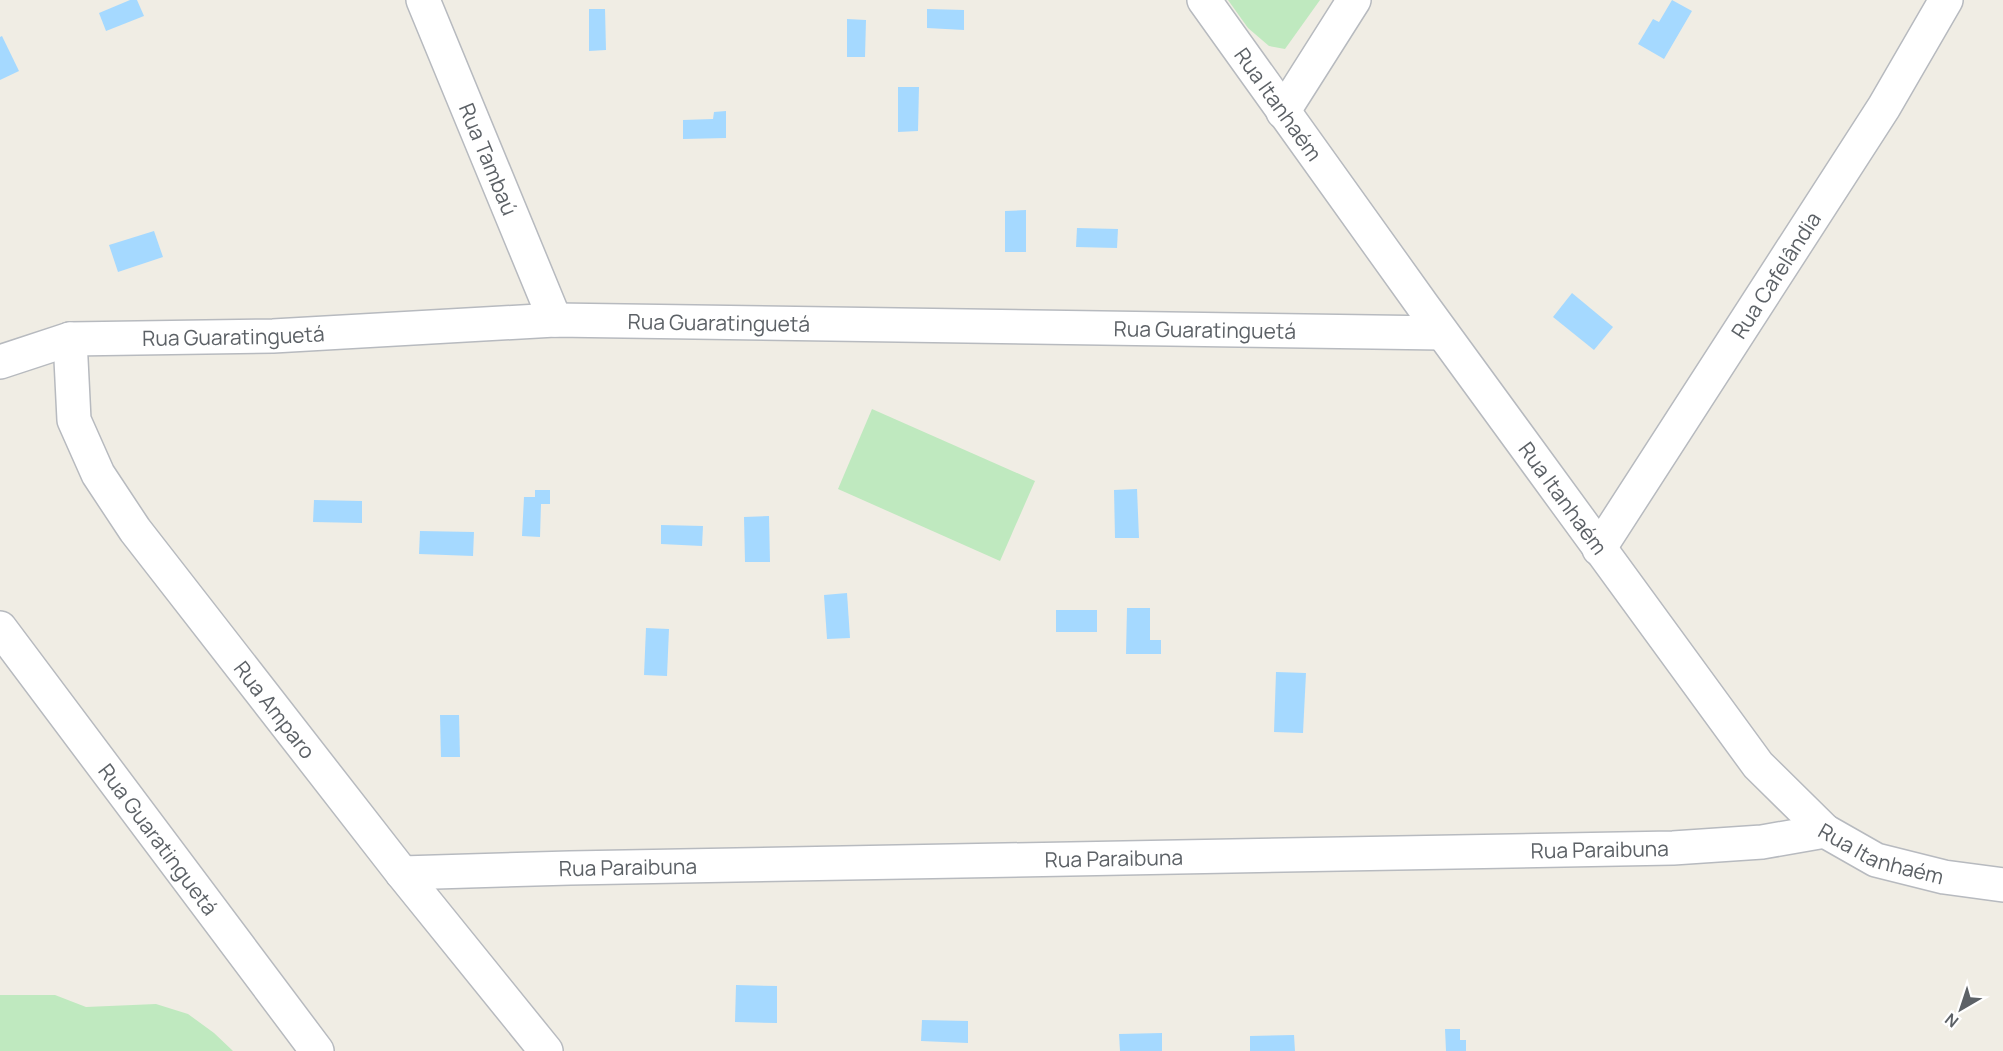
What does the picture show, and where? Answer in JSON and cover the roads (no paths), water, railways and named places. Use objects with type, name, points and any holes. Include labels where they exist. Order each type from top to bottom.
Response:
[{"type":"street","name":"Rua Tambaú","points":[[423,0],[555,320]]},
{"type":"street","name":"Rua Itanhaém","points":[[1204,0],[1442,333],[1758,765],[1825,831],[1876,860],[1944,877],[2003,885]]},
{"type":"street","points":[[1283,112],[1354,0]]},
{"type":"street","name":"Rua Cafelândia","points":[[1599,549],[1884,107],[1946,0]]},
{"type":"street","name":"Rua Guaratinguetá","points":[[0,362],[70,339],[273,336],[555,320],[1442,333]]},
{"type":"street","name":"Rua Amparo","points":[[70,339],[74,420],[98,474],[135,530],[402,873],[546,1051]]},
{"type":"street","name":"Rua Guaratinguetá","points":[[0,628],[317,1051]]},
{"type":"street","name":"Rua Paraibuna","points":[[402,873],[1673,848],[1762,842],[1825,831]]},
{"type":"water","points":[[130,0],[137,0],[144,16],[106,31],[99,13]]},
{"type":"water","points":[[1672,0],[1692,11],[1664,59],[1638,44],[1653,19],[1659,22]]},
{"type":"water","points":[[589,9],[605,9],[606,50],[589,51]]},
{"type":"water","points":[[927,9],[964,10],[964,30],[927,28]]},
{"type":"water","points":[[847,19],[866,20],[865,57],[847,57]]},
{"type":"water","points":[[2,36],[19,71],[0,80],[0,37]]},
{"type":"water","points":[[898,87],[919,87],[918,131],[898,132]]},
{"type":"water","points":[[726,111],[726,138],[683,139],[683,120],[713,119],[714,112]]},
{"type":"water","points":[[1026,210],[1026,252],[1005,252],[1005,211]]},
{"type":"water","points":[[1077,228],[1118,229],[1117,248],[1076,247]]},
{"type":"water","points":[[154,231],[163,257],[118,272],[109,245]]},
{"type":"water","points":[[1572,293],[1613,327],[1594,350],[1553,317]]},
{"type":"water","points":[[1137,489],[1139,538],[1115,538],[1114,490]]},
{"type":"water","points":[[535,490],[550,490],[550,504],[541,504],[540,537],[522,536],[524,497],[535,497]]},
{"type":"water","points":[[314,500],[362,501],[362,523],[313,522]]},
{"type":"water","points":[[769,516],[770,562],[745,562],[744,517]]},
{"type":"water","points":[[661,525],[703,526],[702,546],[661,544]]},
{"type":"water","points":[[420,531],[474,532],[473,556],[419,554]]},
{"type":"water","points":[[847,593],[850,638],[827,639],[824,595]]},
{"type":"water","points":[[1127,608],[1150,608],[1150,640],[1161,640],[1161,654],[1126,654]]},
{"type":"water","points":[[1056,610],[1097,610],[1097,632],[1056,632]]},
{"type":"water","points":[[646,628],[669,629],[667,676],[644,675]]},
{"type":"water","points":[[1276,672],[1306,673],[1303,733],[1274,732]]},
{"type":"water","points":[[440,715],[459,715],[460,757],[441,757]]},
{"type":"water","points":[[736,985],[777,986],[777,1023],[735,1022]]},
{"type":"water","points":[[922,1020],[968,1021],[968,1043],[921,1041]]},
{"type":"water","points":[[1445,1029],[1460,1029],[1460,1040],[1466,1040],[1466,1051],[1446,1051]]},
{"type":"water","points":[[1162,1033],[1162,1051],[1120,1051],[1119,1034]]},
{"type":"water","points":[[1294,1035],[1295,1051],[1250,1051],[1250,1036]]}]
